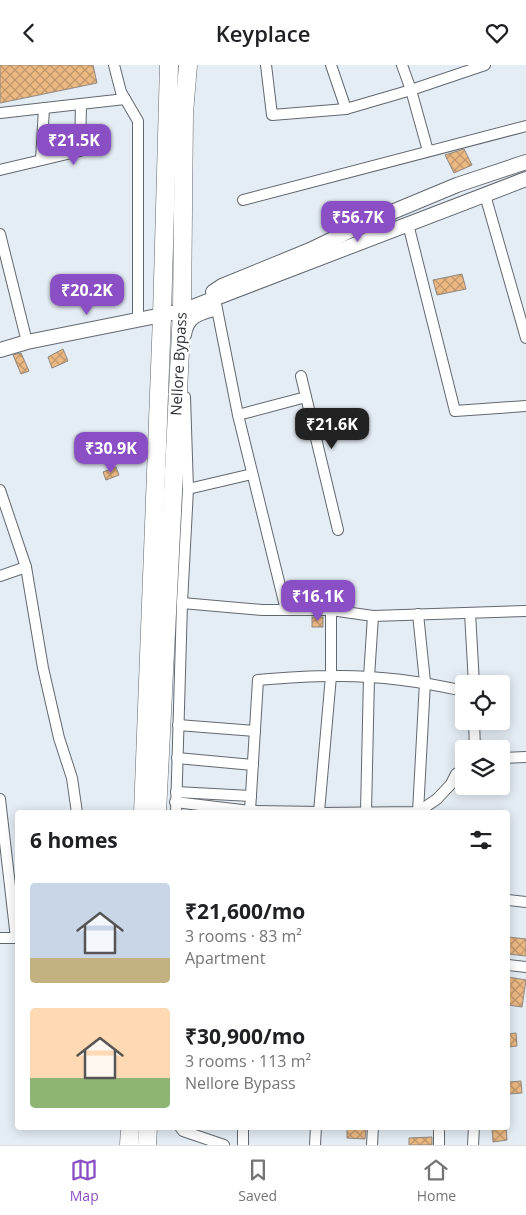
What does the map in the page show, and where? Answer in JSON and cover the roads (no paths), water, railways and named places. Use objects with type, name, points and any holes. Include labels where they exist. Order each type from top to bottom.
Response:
[{"type":"highway","name":"Nellore Bypass","points":[[143,810],[162,316],[169,65]]},
{"type":"highway","name":"Nellore Bypass","points":[[157,810],[182,311],[184,113],[188,65]]},
{"type":"highway","points":[[129,1145],[130,1130]]},
{"type":"highway","points":[[147,1145],[148,1130]]},
{"type":"street","points":[[114,65],[121,92],[138,121],[138,321]]},
{"type":"street","points":[[266,65],[272,115],[346,109],[411,90],[469,68],[485,65]]},
{"type":"street","points":[[331,65],[346,109]]},
{"type":"street","points":[[402,65],[428,151]]},
{"type":"street","points":[[0,113],[125,99]]},
{"type":"street","points":[[0,170],[80,151],[82,104]]},
{"type":"street","points":[[42,161],[44,108]]},
{"type":"street","points":[[243,200],[526,126]]},
{"type":"street","points":[[176,802],[182,603],[188,489],[184,349],[188,325],[216,300],[448,189],[526,162]]},
{"type":"street","points":[[0,350],[27,342],[162,316],[216,300],[526,179]]},
{"type":"street","points":[[485,195],[526,338]]},
{"type":"street","points":[[408,224],[455,411],[526,406]]},
{"type":"street","points":[[0,234],[27,342]]},
{"type":"street","points":[[216,300],[238,415],[286,610]]},
{"type":"street","points":[[301,376],[338,530]]},
{"type":"street","points":[[238,415],[306,397]]},
{"type":"street","points":[[188,489],[252,474]]},
{"type":"street","points":[[0,490],[26,567],[43,668],[59,738],[72,778],[77,810]]},
{"type":"street","points":[[0,576],[26,567]]},
{"type":"street","points":[[182,603],[262,610],[331,610],[373,616],[526,611]]},
{"type":"street","points":[[319,810],[331,676],[331,610]]},
{"type":"street","points":[[470,613],[473,675]]},
{"type":"street","points":[[418,614],[425,682],[418,810]]},
{"type":"street","points":[[366,810],[369,677],[373,616]]},
{"type":"street","points":[[250,810],[258,680],[331,676],[369,677],[425,682],[455,689]]},
{"type":"street","points":[[178,725],[255,731]]},
{"type":"street","points":[[510,758],[526,757]]},
{"type":"street","points":[[177,759],[253,765]]},
{"type":"street","points":[[421,810],[437,799],[451,784],[455,776]]},
{"type":"street","points":[[176,802],[251,796]]},
{"type":"street","points":[[0,799],[3,848],[15,925]]},
{"type":"street","points":[[176,802],[242,810]]},
{"type":"street","points":[[510,900],[526,902]]},
{"type":"street","points":[[0,937],[15,938]]},
{"type":"street","points":[[510,965],[526,967]]},
{"type":"street","points":[[182,1130],[224,1145]]},
{"type":"street","points":[[242,1145],[243,1130]]},
{"type":"street","points":[[315,1145],[316,1130]]},
{"type":"street","points":[[372,1145],[373,1130]]},
{"type":"street","points":[[439,1130],[439,1145]]},
{"type":"street","points":[[473,1145],[474,1130]]}]
